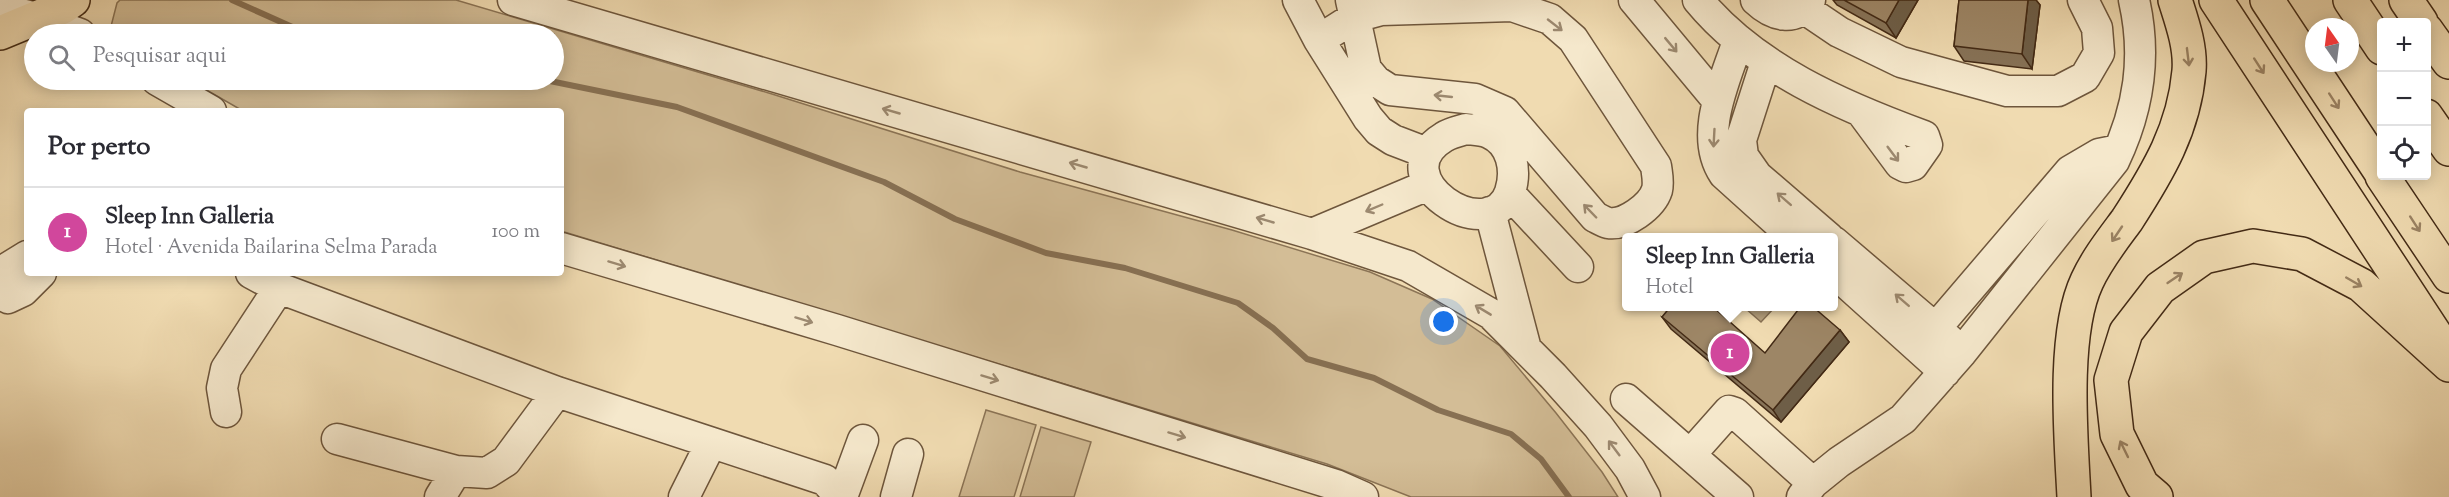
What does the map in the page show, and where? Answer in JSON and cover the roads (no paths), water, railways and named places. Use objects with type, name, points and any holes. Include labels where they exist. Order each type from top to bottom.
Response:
[{"type":"main road","points":[[0,33],[38,18],[73,0]]},
{"type":"main road","points":[[2074,497],[2071,370],[2076,319],[2087,282],[2158,174],[2179,123],[2189,69],[2185,34],[2175,0]]},
{"type":"main road","points":[[2216,0],[2449,355]]},
{"type":"main road","points":[[2267,0],[2377,167]]},
{"type":"main road","points":[[2350,0],[2377,40]]},
{"type":"main road","points":[[2406,0],[2418,18]]},
{"type":"main road","points":[[2431,36],[2449,62]]},
{"type":"main road","points":[[2431,122],[2449,149]]},
{"type":"main road","points":[[2385,180],[2449,276]]},
{"type":"main road","points":[[2156,497],[2142,485],[2117,434],[2110,380],[2126,332],[2160,288],[2204,257],[2253,246],[2302,254],[2361,285],[2449,365]]},
{"type":"street","points":[[513,0],[1312,234],[1408,266],[1491,314],[1598,426],[1630,469],[1645,497]]},
{"type":"street","points":[[1634,0],[1718,101]]},
{"type":"street","points":[[1698,0],[1738,41],[1766,62],[1863,114]]},
{"type":"street","points":[[1756,0],[1767,10],[1786,16],[1808,4],[1839,32],[1902,62],[2007,91],[2058,91],[2085,77],[2099,53],[2097,28],[2083,0]]},
{"type":"street","points":[[1690,455],[1729,411],[1743,420],[1807,490],[1839,462],[1903,419],[1954,362],[2106,170],[2119,150],[2136,95],[2142,57],[2138,20],[2133,0]]},
{"type":"street","points":[[1302,1],[1319,40],[1368,118],[1379,131],[1393,140],[1427,153]]},
{"type":"street","points":[[1319,40],[1353,9],[1512,6],[1550,19],[1573,39],[1656,166],[1658,182],[1656,193],[1641,210],[1621,222],[1608,223],[1595,217],[1505,112],[1475,99],[1390,90],[1376,81],[1366,69],[1353,9]]},
{"type":"street","points":[[0,9],[54,24]]},
{"type":"street","points":[[1738,41],[1718,101],[1712,142],[1715,161],[1724,174],[1790,233]]},
{"type":"street","points":[[1766,62],[1741,140],[1743,156],[1757,176],[1824,233]]},
{"type":"street","points":[[174,90],[206,108]]},
{"type":"street","points":[[1500,203],[1472,213],[1454,209],[1439,199],[1428,185],[1425,165],[1427,153],[1443,137],[1466,129],[1489,133],[1507,148],[1515,171],[1500,203],[1526,349]]},
{"type":"street","points":[[1935,328],[2070,171],[2099,154],[2119,150]]},
{"type":"street","points":[[1312,234],[1428,185]]},
{"type":"street","points":[[1500,203],[1578,267]]},
{"type":"street","points":[[1838,246],[1935,328],[1954,362]]},
{"type":"street","points":[[564,249],[999,380],[1336,485],[1364,497]]},
{"type":"street","points":[[0,276],[6,269],[24,258]]},
{"type":"street","points":[[0,292],[8,298],[23,291],[38,276]]},
{"type":"street","points":[[257,276],[279,288],[556,392],[825,480],[841,497],[863,440]]},
{"type":"street","points":[[1838,276],[1954,362]]},
{"type":"street","points":[[226,412],[222,388],[226,369],[279,288]]},
{"type":"street","points":[[337,439],[456,471],[487,473],[506,461],[556,392]]},
{"type":"street","points":[[1626,399],[1738,497]]},
{"type":"street","points":[[684,497],[711,444]]},
{"type":"street","points":[[896,497],[908,454]]},
{"type":"street","points":[[440,497],[456,471]]},
{"type":"waterway","points":[[232,0],[286,24]]},
{"type":"waterway","points":[[564,84],[677,107],[884,182],[955,219],[1046,253],[1125,268],[1238,303],[1273,328],[1307,359],[1374,378],[1438,410],[1511,434],[1541,459],[1569,497]]},
{"type":"place","name":"Sleep Inn Galleria","points":[[1730,353]]}]
